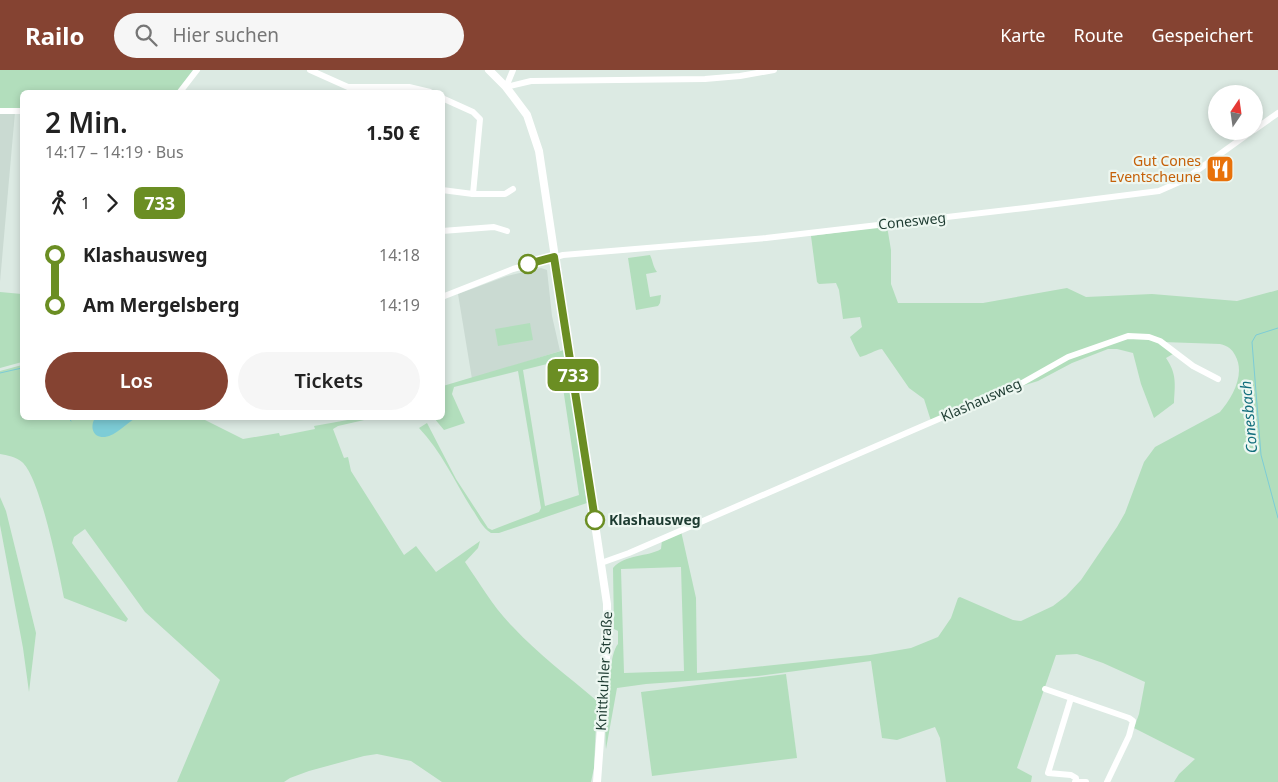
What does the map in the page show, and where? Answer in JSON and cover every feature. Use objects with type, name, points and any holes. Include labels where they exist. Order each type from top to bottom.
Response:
[{"type":"street","points":[[182,90],[197,70]]},
{"type":"street","points":[[310,70],[348,87],[409,87],[422,90]]},
{"type":"street","name":"Knittkuhler Straße","points":[[489,70],[506,86],[527,116],[539,151],[602,563],[607,604],[607,628],[597,782]]},
{"type":"street","points":[[506,86],[513,70]]},
{"type":"street","points":[[506,86],[531,82],[714,78],[774,70]]},
{"type":"street","points":[[445,99],[473,112],[480,119],[473,194]]},
{"type":"street","points":[[0,112],[20,110]]},
{"type":"street","name":"Conesweg","points":[[1263,124],[1278,113]]},
{"type":"street","name":"Conesweg","points":[[445,296],[513,269],[554,257],[623,249],[766,238],[1148,193],[1168,188],[1184,180],[1240,140]]},
{"type":"street","points":[[445,190],[473,194],[505,194],[513,189]]},
{"type":"street","points":[[445,231],[494,227],[507,231]]},
{"type":"street","name":"Klashausweg","points":[[602,563],[943,418],[1022,383],[1068,357],[1128,336],[1150,337],[1160,341],[1193,366],[1218,379]]},
{"type":"street","points":[[1045,689],[1133,721],[1131,732],[1108,782]]},
{"type":"street","points":[[1071,698],[1048,773],[1071,775],[1076,778],[1076,782],[1086,782]]},
{"type":"shaded area","points":[[15,112],[0,282],[0,113]]},
{"type":"shaded area","points":[[541,268],[547,270],[552,316],[560,351],[472,379],[458,294],[507,276]]},
{"type":"green space","points":[[0,70],[193,70],[178,90],[20,90],[20,110],[0,110]]},
{"type":"green space","points":[[887,226],[891,250],[891,284],[898,303],[983,303],[1067,288],[1086,297],[1152,294],[1237,301],[1278,290],[1278,782],[1174,782],[1179,774],[1195,759],[1134,728],[1139,714],[1145,682],[1103,663],[1077,654],[1056,655],[1017,768],[1032,776],[1031,782],[946,782],[940,738],[935,727],[897,740],[882,738],[871,661],[758,676],[646,684],[617,688],[606,749],[606,711],[609,677],[618,644],[618,631],[614,629],[613,568],[618,563],[656,552],[661,549],[662,540],[681,531],[696,598],[697,673],[870,655],[911,648],[938,637],[951,618],[960,597],[1013,620],[1021,621],[1053,606],[1066,596],[1081,580],[1125,513],[1144,462],[1155,447],[1220,412],[1229,400],[1236,385],[1239,370],[1238,362],[1231,349],[1220,344],[1163,342],[1139,335],[1082,350],[1021,382],[931,421],[924,399],[909,388],[882,349],[860,357],[850,337],[862,327],[860,317],[843,319],[839,290],[836,283],[819,284],[817,282],[811,236]],"holes":[[[681,567],[684,671],[624,673],[621,569]]]},
{"type":"green space","points":[[650,255],[657,272],[646,274],[650,297],[661,295],[660,303],[658,306],[636,310],[628,258]]},
{"type":"green space","points":[[0,292],[20,294],[20,363],[0,368]]},
{"type":"green space","points":[[530,323],[533,340],[498,346],[495,329]]},
{"type":"green space","points":[[1129,337],[1160,341],[1173,354],[1166,358],[1174,374],[1174,403],[1154,418],[1141,384],[1133,353],[1117,349],[1108,349],[1072,363],[1038,381],[1019,387],[1068,357]]},
{"type":"green space","points":[[564,350],[587,503],[499,533],[491,533],[472,509],[441,457],[419,428],[427,423],[456,479],[488,528],[492,530],[539,512],[541,508],[518,371],[454,387],[452,394],[465,423],[444,430],[436,420],[445,420],[445,385]],"holes":[[[559,361],[579,495],[545,506],[523,370]]]},
{"type":"green space","points":[[20,366],[20,420],[205,420],[243,439],[279,433],[280,436],[315,429],[314,426],[348,420],[364,420],[333,429],[344,458],[348,457],[351,471],[404,555],[416,546],[436,572],[480,541],[478,548],[465,562],[493,604],[533,647],[597,701],[594,768],[591,782],[442,782],[411,761],[377,754],[309,771],[284,782],[177,782],[220,680],[145,612],[85,529],[74,537],[72,543],[128,619],[126,622],[64,598],[48,526],[29,471],[22,462],[0,454],[0,371]]},
{"type":"green space","points":[[0,497],[6,511],[36,633],[29,692],[23,648],[0,525]]},
{"type":"green space","points":[[786,674],[797,758],[652,776],[641,692]]},
{"type":"water","points":[[94,420],[133,420],[113,434],[105,437],[95,434],[93,424]]},
{"type":"waterway","name":"Conesbach","points":[[1278,328],[1256,335],[1252,342],[1261,455],[1278,518]]},
{"type":"waterway","points":[[0,373],[20,368]]},
{"type":"bus line","name":"733","points":[[528,264],[554,257],[595,520]]},
{"type":"place","name":"Gut Cones Eventscheune","points":[[1220,169]]},
{"type":"place","name":"Klashausweg","points":[[595,520]]}]
